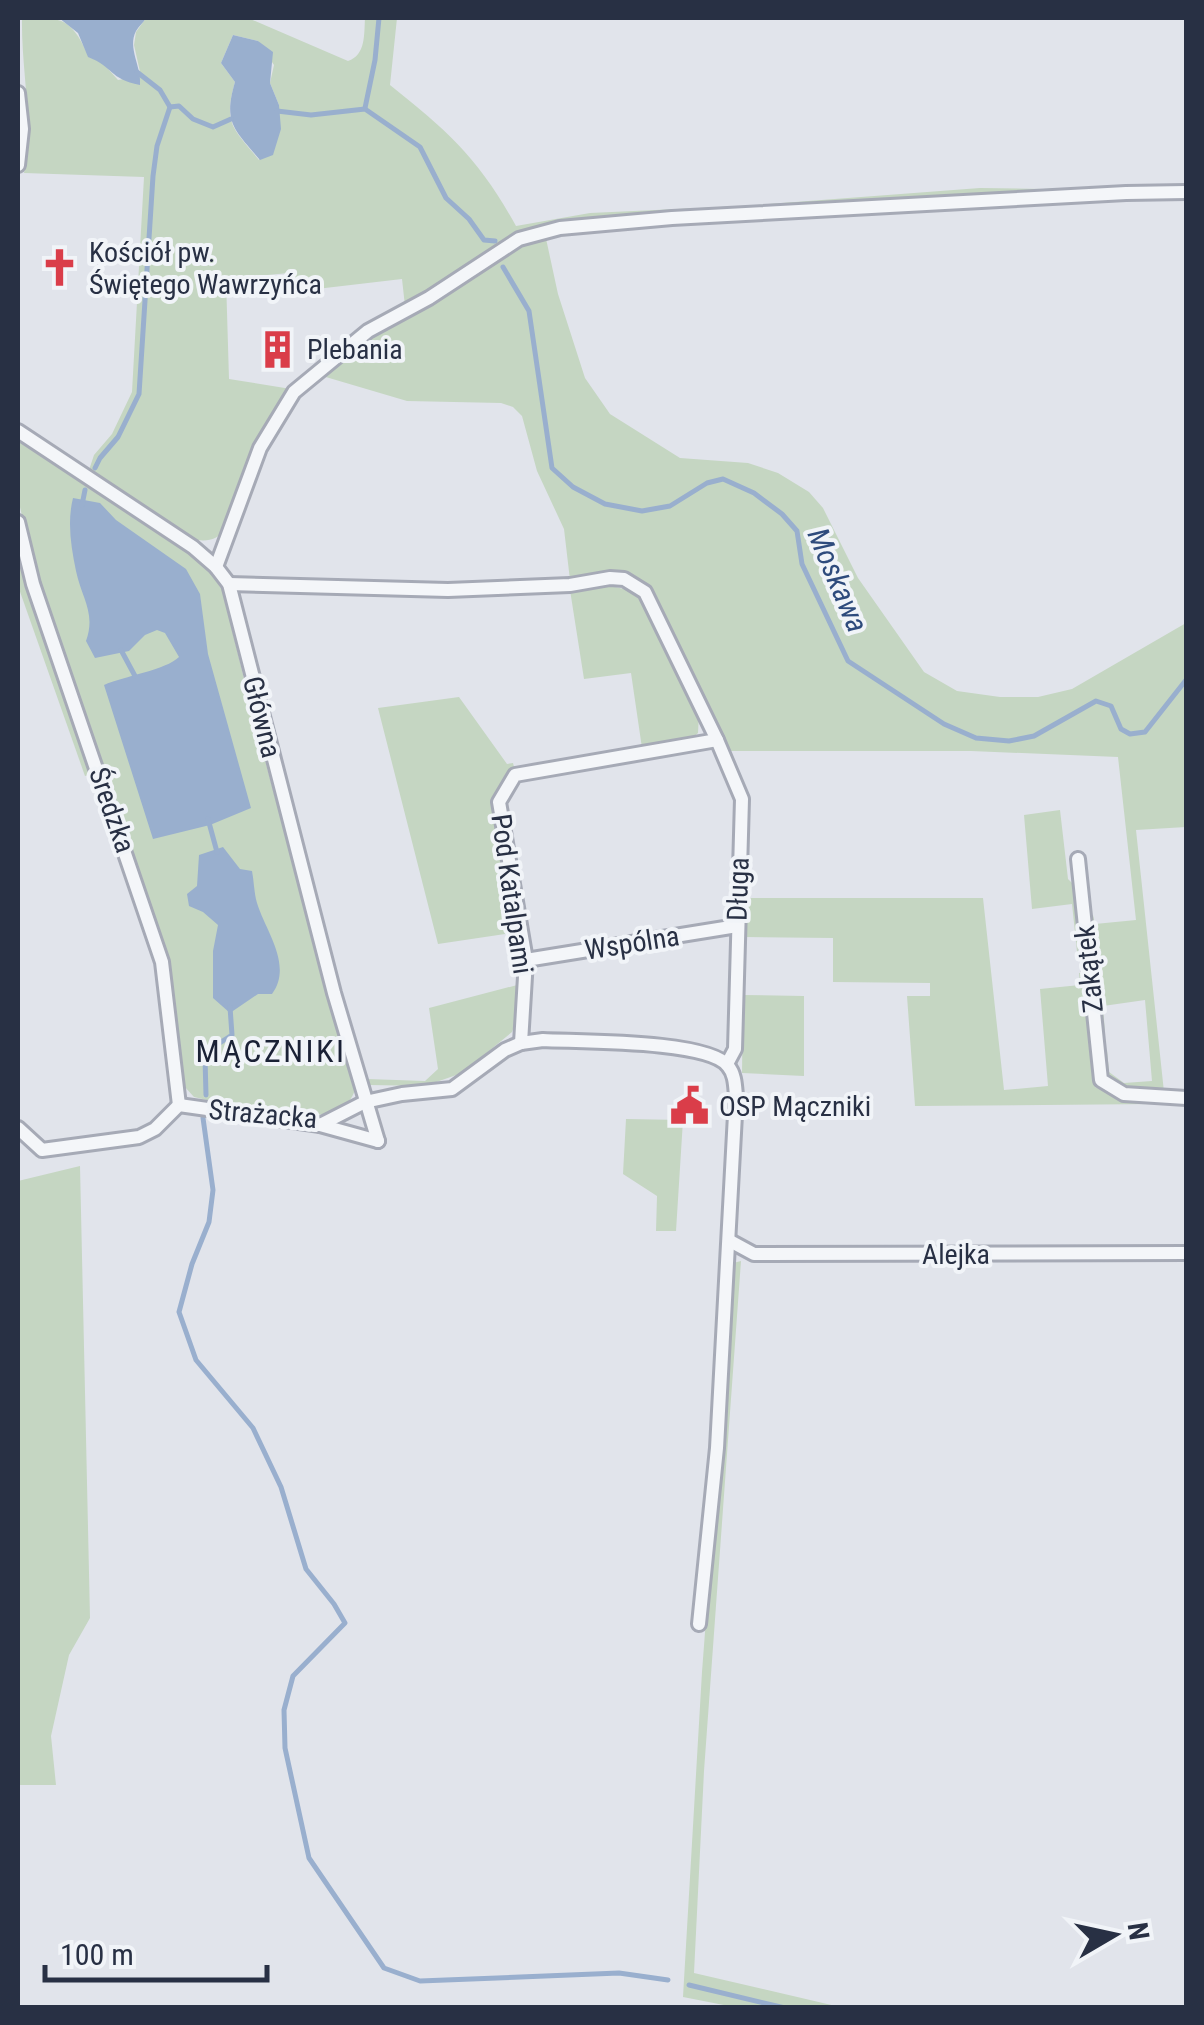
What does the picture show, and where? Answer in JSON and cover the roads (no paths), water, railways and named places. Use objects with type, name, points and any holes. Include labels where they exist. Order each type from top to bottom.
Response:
[{"type":"street","points":[[18,93],[22,129],[18,165]]},
{"type":"street","points":[[216,567],[260,448],[294,392],[368,331],[519,239],[560,228],[711,216],[1186,192]]},
{"type":"street","name":"Główna","points":[[18,431],[193,547],[229,584],[254,692],[378,1141],[320,1125]]},
{"type":"street","name":"Średzka","points":[[18,522],[33,584],[162,962],[179,1105]]},
{"type":"street","name":"Długa","points":[[229,584],[448,590],[624,579],[645,592],[717,740],[742,800],[735,1049],[728,1064],[735,1079],[736,1096],[716,1448],[699,1624]]},
{"type":"street","name":"Pod Katalpami","points":[[522,1043],[526,960],[499,802],[515,775],[717,740]]},
{"type":"street","name":"Zakątek","points":[[1078,859],[1100,1080],[1124,1094],[1186,1098]]},
{"type":"street","name":"Wspólna","points":[[526,960],[737,926]]},
{"type":"street","name":"Strażacka","points":[[18,1128],[42,1150],[120,1142],[155,1129],[179,1105],[320,1125],[365,1102],[452,1089],[505,1050],[542,1040],[697,1049],[728,1064]]},
{"type":"street","name":"Alejka","points":[[730,1241],[754,1254],[1186,1253]]},
{"type":"water","points":[[59,18],[146,18],[134,37],[140,85],[122,80],[88,57],[78,33]]},
{"type":"water","points":[[233,35],[258,41],[273,52],[270,83],[279,105],[281,129],[273,155],[260,160],[238,133],[231,117],[235,82],[221,63]]},
{"type":"water","points":[[73,498],[100,503],[116,520],[186,569],[200,594],[208,654],[251,808],[210,825],[153,839],[104,685],[165,666],[179,657],[165,633],[157,630],[145,635],[129,651],[95,658],[86,641],[89,614],[71,544]]},
{"type":"water","points":[[223,847],[240,869],[252,871],[257,903],[276,949],[280,972],[272,994],[258,994],[230,1013],[213,998],[213,951],[218,925],[189,906],[187,894],[197,886],[199,855]]},
{"type":"waterway","points":[[365,108],[379,18]]},
{"type":"waterway","name":"Moskawa","points":[[137,72],[160,90],[170,107],[179,106],[193,119],[213,127],[231,119]]},
{"type":"waterway","points":[[95,468],[118,437],[139,394],[153,176],[157,146],[170,107]]},
{"type":"waterway","name":"Moskawa","points":[[277,111],[311,115],[365,109],[420,147],[446,198],[484,240],[495,241]]},
{"type":"waterway","name":"Moskawa","points":[[503,267],[529,311],[552,468],[573,487],[605,504],[642,511],[670,506],[707,483],[723,479],[754,493],[797,531],[802,564],[848,661],[944,724],[976,738],[1009,741],[1034,736],[1096,701],[1111,706],[1121,729],[1130,734],[1145,732],[1186,680]]},
{"type":"waterway","points":[[82,505],[85,490]]},
{"type":"waterway","points":[[121,650],[135,676]]},
{"type":"waterway","points":[[208,819],[217,852]]},
{"type":"waterway","points":[[206,1095],[205,1058],[232,1035],[230,1007]]},
{"type":"waterway","points":[[203,1118],[213,1190],[209,1222],[179,1312],[196,1360],[253,1428],[281,1487],[306,1569],[345,1623],[293,1676],[284,1710],[285,1748],[309,1858],[384,1968],[420,1981],[619,1973],[668,1980]]},
{"type":"waterway","points":[[689,1985],[785,2008]]},
{"type":"place","name":"Kościół pw. Świętego Wawrzyńca","points":[[59,268]]},
{"type":"place","name":"Plebania","points":[[277,349]]},
{"type":"place","name":"OSP Mączniki","points":[[689,1106]]},
{"type":"district","name":"MĄCZNIKI","points":[[271,1051]]}]
